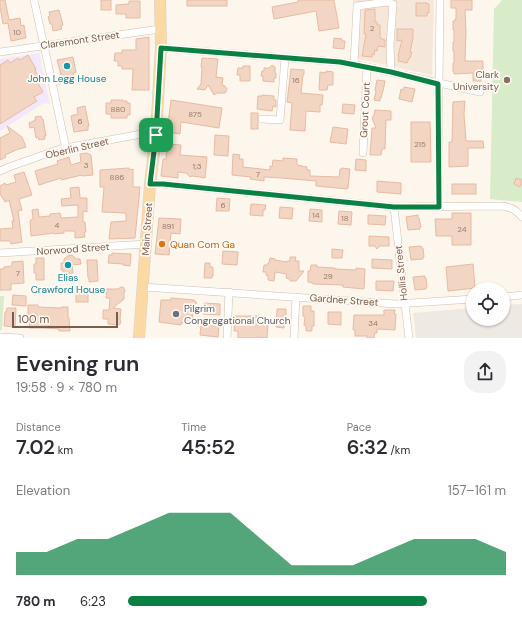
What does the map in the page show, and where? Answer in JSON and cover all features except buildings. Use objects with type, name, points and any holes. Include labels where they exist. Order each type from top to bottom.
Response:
[{"type":"main road","name":"Main Street","points":[[139,338],[150,184],[156,135],[161,48],[160,0]]},
{"type":"street","points":[[34,0],[66,149]]},
{"type":"street","points":[[439,207],[438,84],[440,0]]},
{"type":"street","points":[[354,64],[357,6],[387,2],[393,4],[390,45],[391,72]]},
{"type":"street","name":"Claremont Street","points":[[0,52],[160,29]]},
{"type":"street","points":[[161,48],[340,62],[480,92]]},
{"type":"street","points":[[262,119],[280,120],[285,58]]},
{"type":"street","name":"Grout Court","points":[[363,154],[367,67]]},
{"type":"street","name":"Oberlin Street","points":[[0,171],[60,150],[146,133],[156,135]]},
{"type":"street","points":[[150,184],[163,184],[394,207],[502,206],[515,210],[522,217]]},
{"type":"street","name":"Hollis Street","points":[[394,207],[409,338]]},
{"type":"street","name":"Norwood Street","points":[[0,253],[146,244]]},
{"type":"street","name":"Gardner Street","points":[[143,287],[405,304],[466,300]]},
{"type":"street","points":[[227,338],[229,292]]},
{"type":"street","points":[[510,296],[522,295]]},
{"type":"street","points":[[294,338],[296,297]]},
{"type":"street","points":[[0,336],[20,338]]},
{"type":"shaded area","points":[[353,0],[434,0],[432,75],[353,58]]},
{"type":"shaded area","points":[[39,53],[50,104],[44,103],[0,131],[0,59]]},
{"type":"shaded area","points":[[522,304],[522,338],[416,338],[413,313],[466,309],[466,326],[510,326],[510,305]]},
{"type":"green space","name":"Clark University","points":[[502,0],[522,0],[522,202],[490,199],[494,9]]},
{"type":"green space","points":[[0,296],[4,296],[2,330],[0,330]]},
{"type":"place","name":"John Legg House","points":[[67,66]]},
{"type":"place","name":"Clark University","points":[[507,80]]},
{"type":"place","name":"Quan Com Ga","points":[[162,244]]},
{"type":"place","name":"Elias Crawford House","points":[[68,265]]},
{"type":"place","name":"Pilgrim Congregational Church","points":[[176,314]]},
{"type":"route","points":[[161,48],[340,62],[432,82],[438,84],[440,163],[439,207],[394,207],[163,184],[150,184],[156,135],[161,48]]}]
